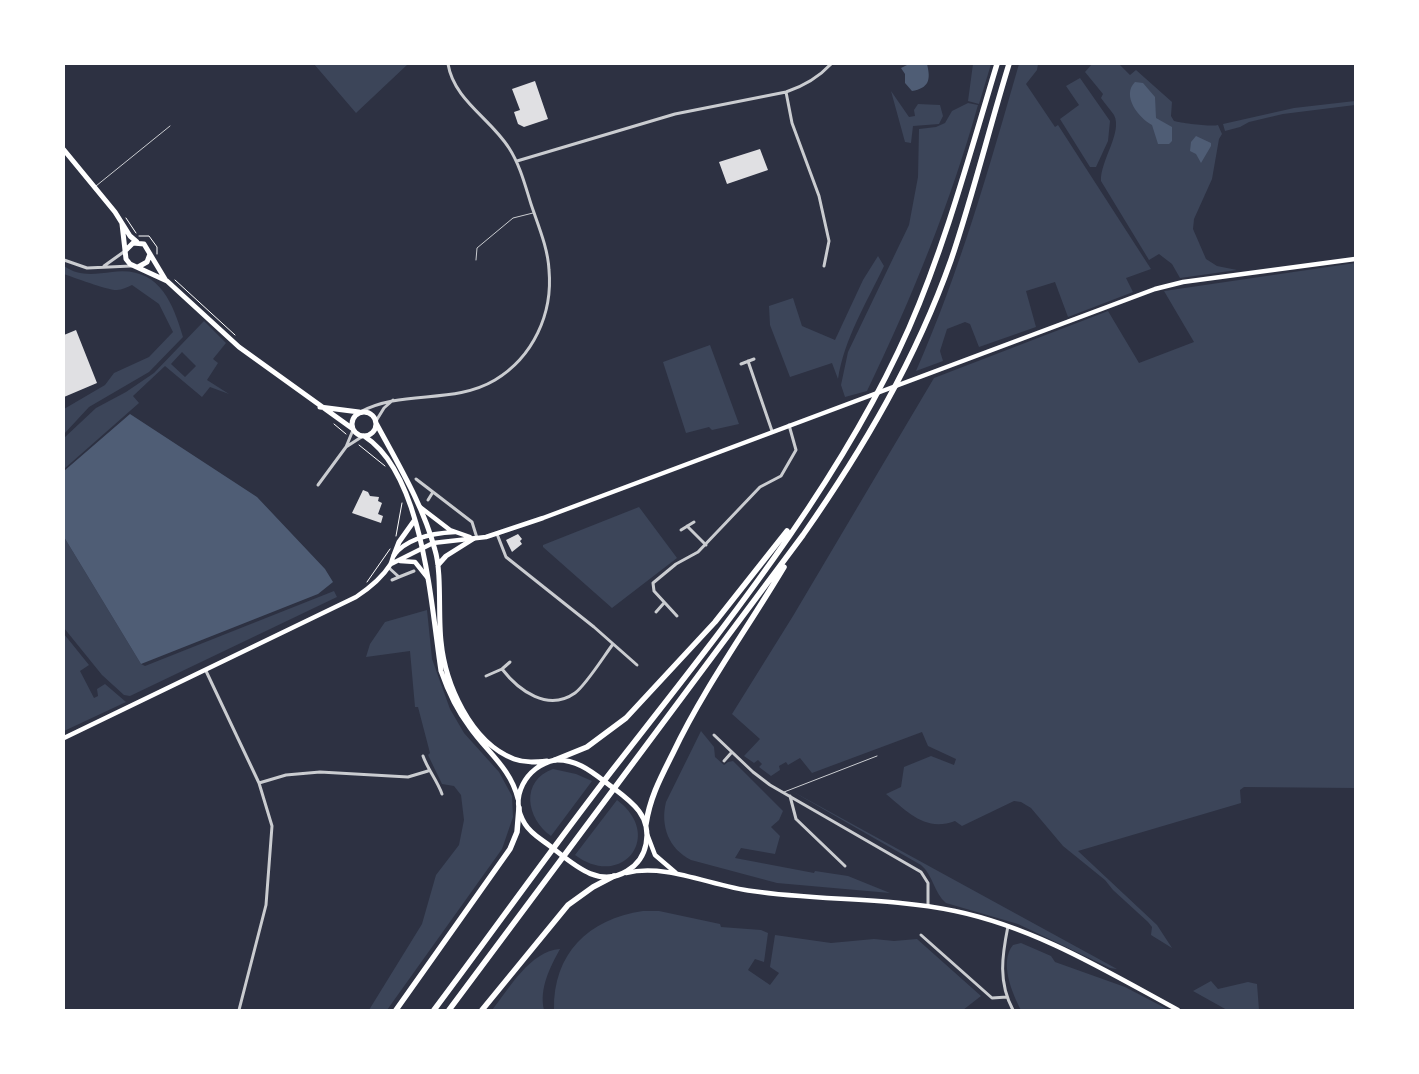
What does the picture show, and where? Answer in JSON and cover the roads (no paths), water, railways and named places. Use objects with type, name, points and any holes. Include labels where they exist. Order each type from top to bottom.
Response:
[{"type":"highway","points":[[434,1010],[580,812],[730,618],[815,495],[861,420],[908,329],[950,218],[997,64]]},
{"type":"highway","points":[[482,1010],[568,905],[593,887],[624,873],[641,857],[654,790],[684,730],[703,695],[877,420],[919,339],[951,260],[1009,64]]},
{"type":"highway","points":[[64,150],[137,242],[147,246],[166,281]]},
{"type":"highway","points":[[122,224],[126,259],[135,266],[166,281],[187,297],[233,343],[319,407],[379,446],[387,457],[399,480],[423,547],[430,582],[441,671],[447,688],[469,727],[508,772],[518,799],[517,832],[510,849],[396,1010]]},
{"type":"highway","points":[[125,251],[130,244],[137,242]]},
{"type":"highway","points":[[135,266],[145,264],[150,254]]},
{"type":"highway","points":[[319,407],[370,413],[376,422],[420,507],[433,543],[437,567],[441,643],[446,670],[461,705],[487,741],[500,751],[519,760],[555,760],[587,747],[626,718],[715,622],[815,495]]},
{"type":"highway","points":[[353,430],[352,419],[360,412]]},
{"type":"highway","points":[[363,436],[373,432],[376,422]]},
{"type":"highway","points":[[394,555],[399,542],[414,521]]},
{"type":"highway","points":[[449,1010],[803,536]]},
{"type":"highway","points":[[437,567],[446,556],[475,538]]},
{"type":"highway","points":[[555,760],[578,764],[592,772],[628,799],[640,812],[646,824]]},
{"type":"highway","points":[[518,799],[527,776],[547,761]]},
{"type":"highway","points":[[519,808],[525,824],[577,867],[594,876],[614,876]]},
{"type":"main road","points":[[389,565],[433,543],[497,534],[1155,288],[1183,282],[1355,259]]},
{"type":"main road","points":[[420,507],[455,532],[475,538]]},
{"type":"main road","points":[[64,738],[356,597],[369,588],[389,565],[394,555],[420,538],[430,534],[455,532]]},
{"type":"main road","points":[[398,561],[415,562],[430,582]]},
{"type":"main road","points":[[647,833],[658,859],[679,874]]},
{"type":"main road","points":[[624,873],[651,870],[679,874],[721,886],[766,894],[928,907],[954,911],[1008,926],[1063,948],[1178,1010]]},
{"type":"street","points":[[360,412],[375,404],[394,400],[457,395],[480,387],[504,374],[532,343],[541,328],[547,310],[550,287],[545,246],[517,161],[508,146],[458,91],[450,78],[448,64]]},
{"type":"street","points":[[517,161],[675,114],[786,92],[802,87],[831,64]]},
{"type":"street","points":[[786,92],[792,123],[819,196],[829,241],[824,266]]},
{"type":"street","points":[[103,266],[125,251]]},
{"type":"street","points":[[64,260],[82,267],[135,266]]},
{"type":"street","points":[[741,364],[754,359]]},
{"type":"street","points":[[748,361],[772,431]]},
{"type":"street","points":[[376,422],[384,408],[394,400]]},
{"type":"street","points":[[677,616],[653,590],[654,581],[706,545],[760,487],[785,472],[796,450],[789,424]]},
{"type":"street","points":[[318,485],[346,447],[353,430]]},
{"type":"street","points":[[346,447],[363,436]]},
{"type":"street","points":[[416,479],[472,522],[475,538]]},
{"type":"street","points":[[428,500],[433,492]]},
{"type":"street","points":[[681,530],[694,522]]},
{"type":"street","points":[[687,526],[706,545]]},
{"type":"street","points":[[497,534],[506,557],[636,665]]},
{"type":"street","points":[[389,565],[399,577]]},
{"type":"street","points":[[392,580],[414,571]]},
{"type":"street","points":[[656,612],[664,603]]},
{"type":"street","points":[[502,669],[512,681],[538,699],[559,701],[576,692],[613,644]]},
{"type":"street","points":[[486,676],[502,669],[510,662]]},
{"type":"street","points":[[206,671],[259,783],[272,826],[266,905],[239,1010]]},
{"type":"street","points":[[714,735],[753,772],[784,793],[922,872],[928,883],[928,907]]},
{"type":"street","points":[[724,761],[732,752]]},
{"type":"street","points":[[423,756],[428,771],[438,784],[442,794]]},
{"type":"street","points":[[259,783],[286,775],[320,772],[408,777],[428,771]]},
{"type":"street","points":[[790,796],[796,819],[845,866]]},
{"type":"street","points":[[1008,926],[1001,958],[1003,981],[1013,1010]]},
{"type":"street","points":[[921,935],[992,998],[1007,997]]},
{"type":"lane","points":[[95,187],[162,130],[170,126]]},
{"type":"lane","points":[[476,260],[476,249],[513,218],[534,213]]},
{"type":"lane","points":[[784,793],[789,788],[877,756]]}]
